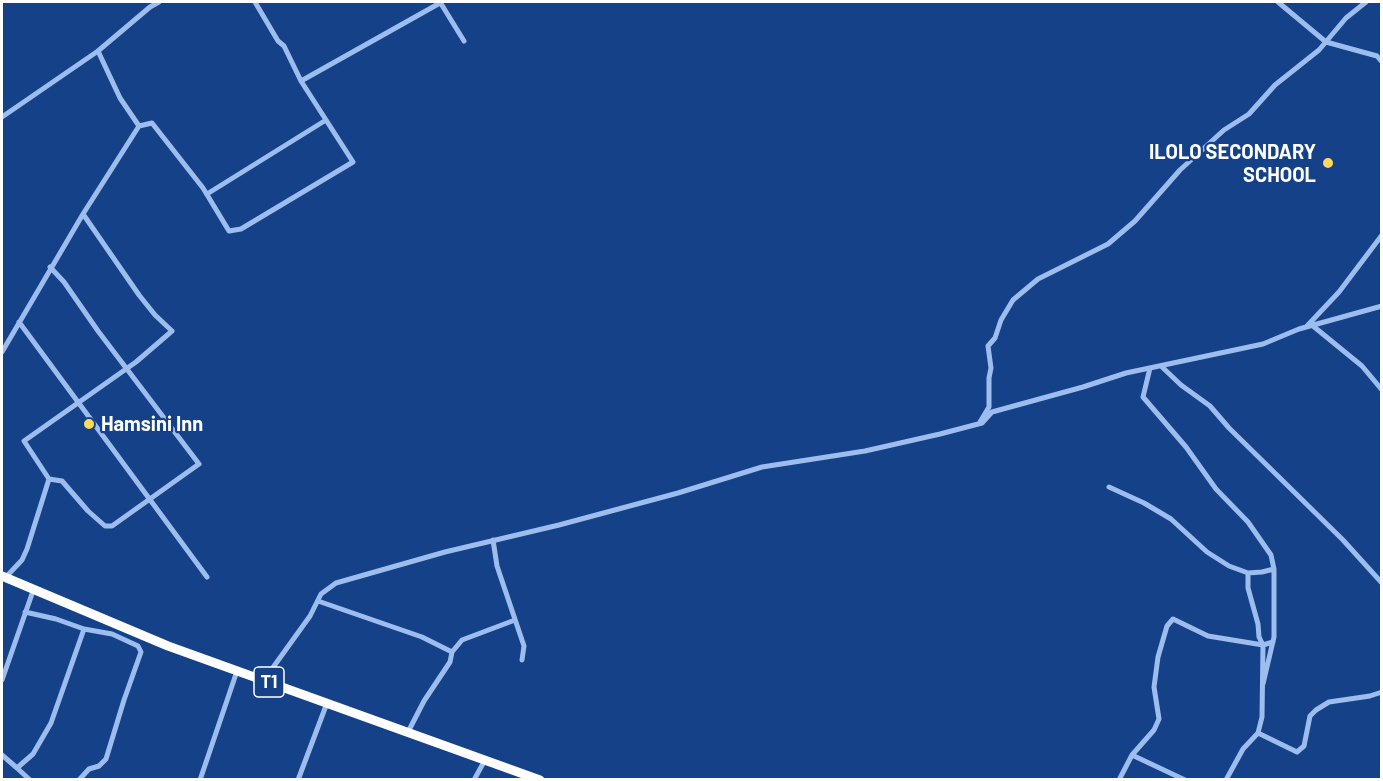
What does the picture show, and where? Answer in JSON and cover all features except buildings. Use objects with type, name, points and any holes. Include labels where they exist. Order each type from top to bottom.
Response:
[{"type":"highway","name":"T1","points":[[3,577],[168,646],[540,780]]},
{"type":"street","points":[[2,117],[98,51],[159,2]]},
{"type":"street","points":[[2,352],[50,267],[139,126],[152,123],[207,194],[229,231],[242,229],[353,162],[301,81],[284,46],[278,41],[255,2]]},
{"type":"street","points":[[301,81],[440,2],[464,41]]},
{"type":"street","points":[[1278,2],[1326,42],[1377,56],[1382,62]]},
{"type":"street","points":[[979,424],[989,407],[991,368],[988,346],[995,338],[1001,320],[1013,300],[1038,279],[1108,244],[1135,221],[1188,162],[1224,130],[1249,114],[1275,85],[1326,42],[1346,18],[1366,2]]},
{"type":"street","points":[[98,51],[120,98],[139,126]]},
{"type":"street","points":[[207,194],[326,120]]},
{"type":"street","points":[[50,267],[64,282],[126,369],[199,464],[112,526],[105,526],[88,511],[62,481],[49,478],[24,441],[126,369],[172,331],[144,302],[83,214]]},
{"type":"street","points":[[1310,326],[1339,292],[1382,234]]},
{"type":"street","points":[[264,680],[291,646],[321,594],[336,583],[656,499],[762,467],[865,450],[979,424],[992,412],[1125,373],[1263,344],[1310,326],[1382,306]]},
{"type":"street","points":[[19,322],[207,578]]},
{"type":"street","points":[[1310,326],[1362,366],[1382,390]]},
{"type":"street","points":[[1161,366],[1180,385],[1210,406],[1228,428],[1316,513],[1382,583]]},
{"type":"street","points":[[1150,368],[1143,397],[1186,447],[1216,489],[1262,539],[1271,555],[1274,568],[1273,642],[1263,684]]},
{"type":"street","points":[[3,577],[22,560],[49,478]]},
{"type":"street","points":[[1109,487],[1144,503],[1171,519],[1207,552],[1229,566],[1248,573],[1274,568]]},
{"type":"street","points":[[493,540],[497,566],[524,646],[522,660]]},
{"type":"street","points":[[1226,780],[1243,749],[1258,733],[1262,717],[1263,645],[1259,637],[1258,624],[1248,588],[1248,573]]},
{"type":"street","points":[[2,680],[33,591]]},
{"type":"street","points":[[318,601],[422,637],[452,652]]},
{"type":"street","points":[[25,612],[56,619],[84,629],[112,634],[138,646],[141,652],[106,759],[99,766],[89,769],[79,780]]},
{"type":"street","points":[[1119,780],[1132,755],[1154,730],[1159,719],[1154,687],[1158,657],[1167,626],[1173,619],[1208,636],[1263,645],[1273,642]]},
{"type":"street","points":[[408,732],[423,701],[450,662],[452,652],[462,640],[515,620]]},
{"type":"street","points":[[17,768],[33,754],[51,723],[84,629]]},
{"type":"street","points":[[200,780],[237,671]]},
{"type":"street","points":[[1258,733],[1297,752],[1304,746],[1310,716],[1316,710],[1329,702],[1382,692]]},
{"type":"street","points":[[298,780],[327,703]]},
{"type":"street","points":[[2,755],[30,780]]},
{"type":"street","points":[[1132,755],[1185,780]]},
{"type":"street","points":[[474,780],[485,760]]},
{"type":"place","name":"ILOLO SECONDARY SCHOOL","points":[[1328,163]]},
{"type":"place","name":"Hamsini Inn","points":[[89,424]]}]
